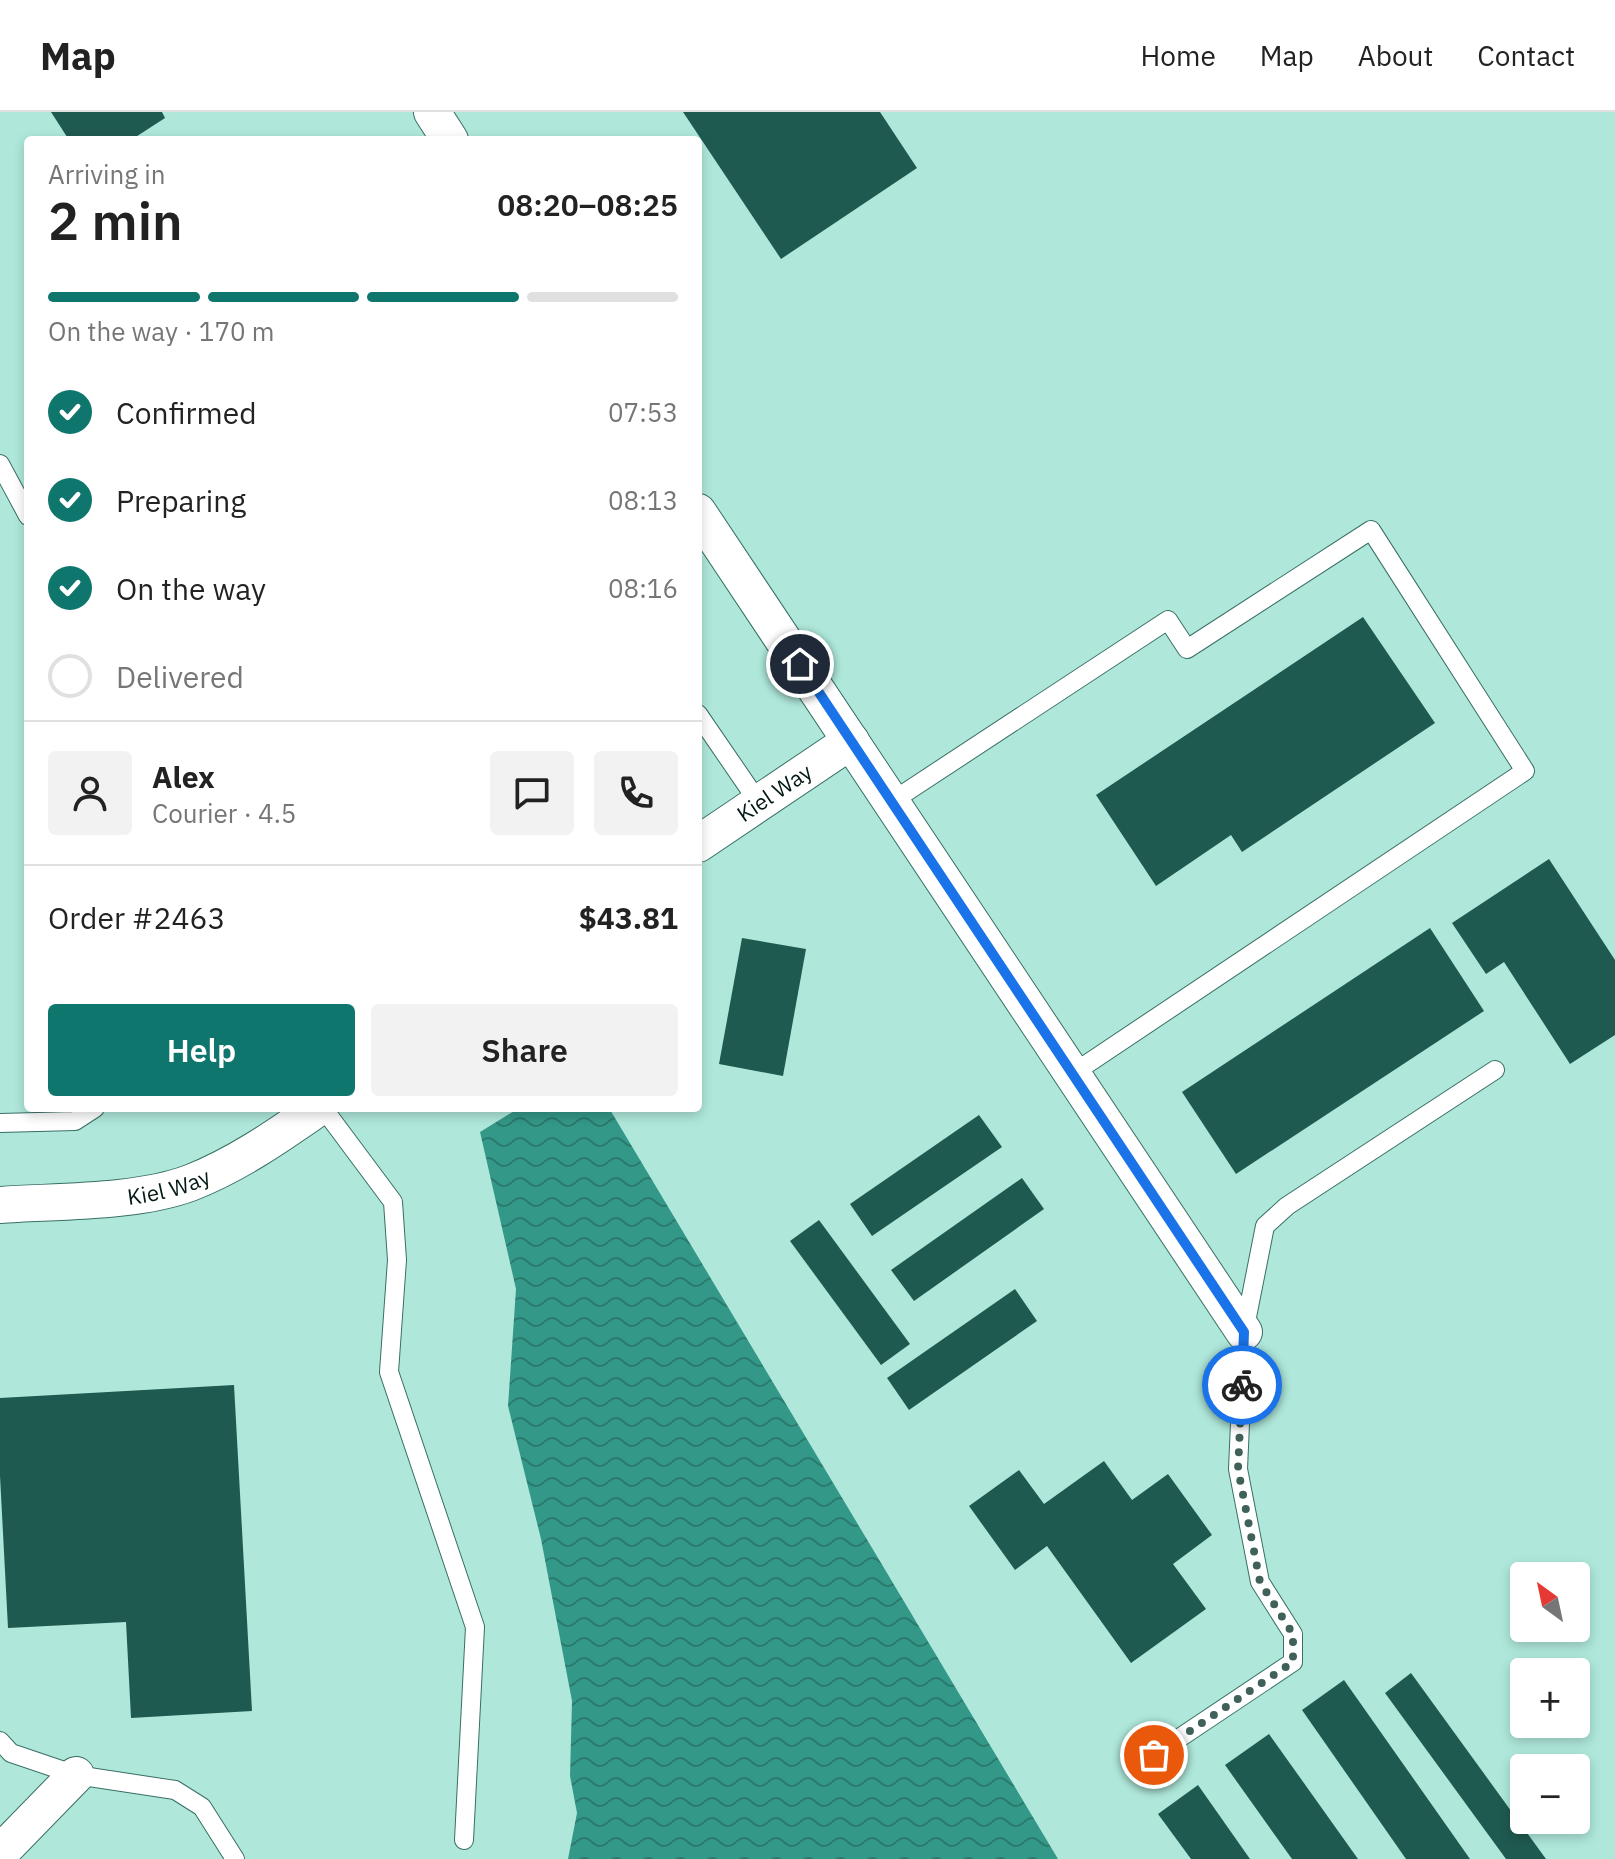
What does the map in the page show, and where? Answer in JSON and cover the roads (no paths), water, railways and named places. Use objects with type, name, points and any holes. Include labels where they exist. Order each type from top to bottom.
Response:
[{"type":"street","points":[[432,112],[447,136]]},
{"type":"street","points":[[702,518],[1244,1332]]},
{"type":"street","name":"Kiel Way","points":[[702,841],[851,741]]},
{"type":"street","name":"Kiel Way","points":[[0,1205],[138,1195],[189,1183],[244,1157],[314,1112]]},
{"type":"street","points":[[0,1853],[76,1775]]},
{"type":"lane","points":[[0,464],[24,509]]},
{"type":"lane","points":[[891,802],[1168,620],[1187,649],[1371,530],[1525,771],[1072,1074]]},
{"type":"lane","points":[[702,720],[759,803]]},
{"type":"lane","points":[[1154,1755],[1293,1662],[1293,1634],[1260,1582],[1238,1469],[1244,1332],[1265,1226],[1287,1206],[1495,1070]]},
{"type":"lane","points":[[0,1123],[75,1121],[89,1112]]},
{"type":"lane","points":[[323,1112],[393,1202],[397,1260],[389,1372],[475,1627],[464,1840]]},
{"type":"lane","points":[[0,1741],[11,1753],[76,1775],[175,1790],[202,1807],[235,1859]]},
{"type":"water","points":[[512,1112],[611,1112],[1058,1859],[568,1859],[577,1813],[570,1776],[572,1701],[541,1539],[508,1406],[516,1289],[480,1132]]}]
